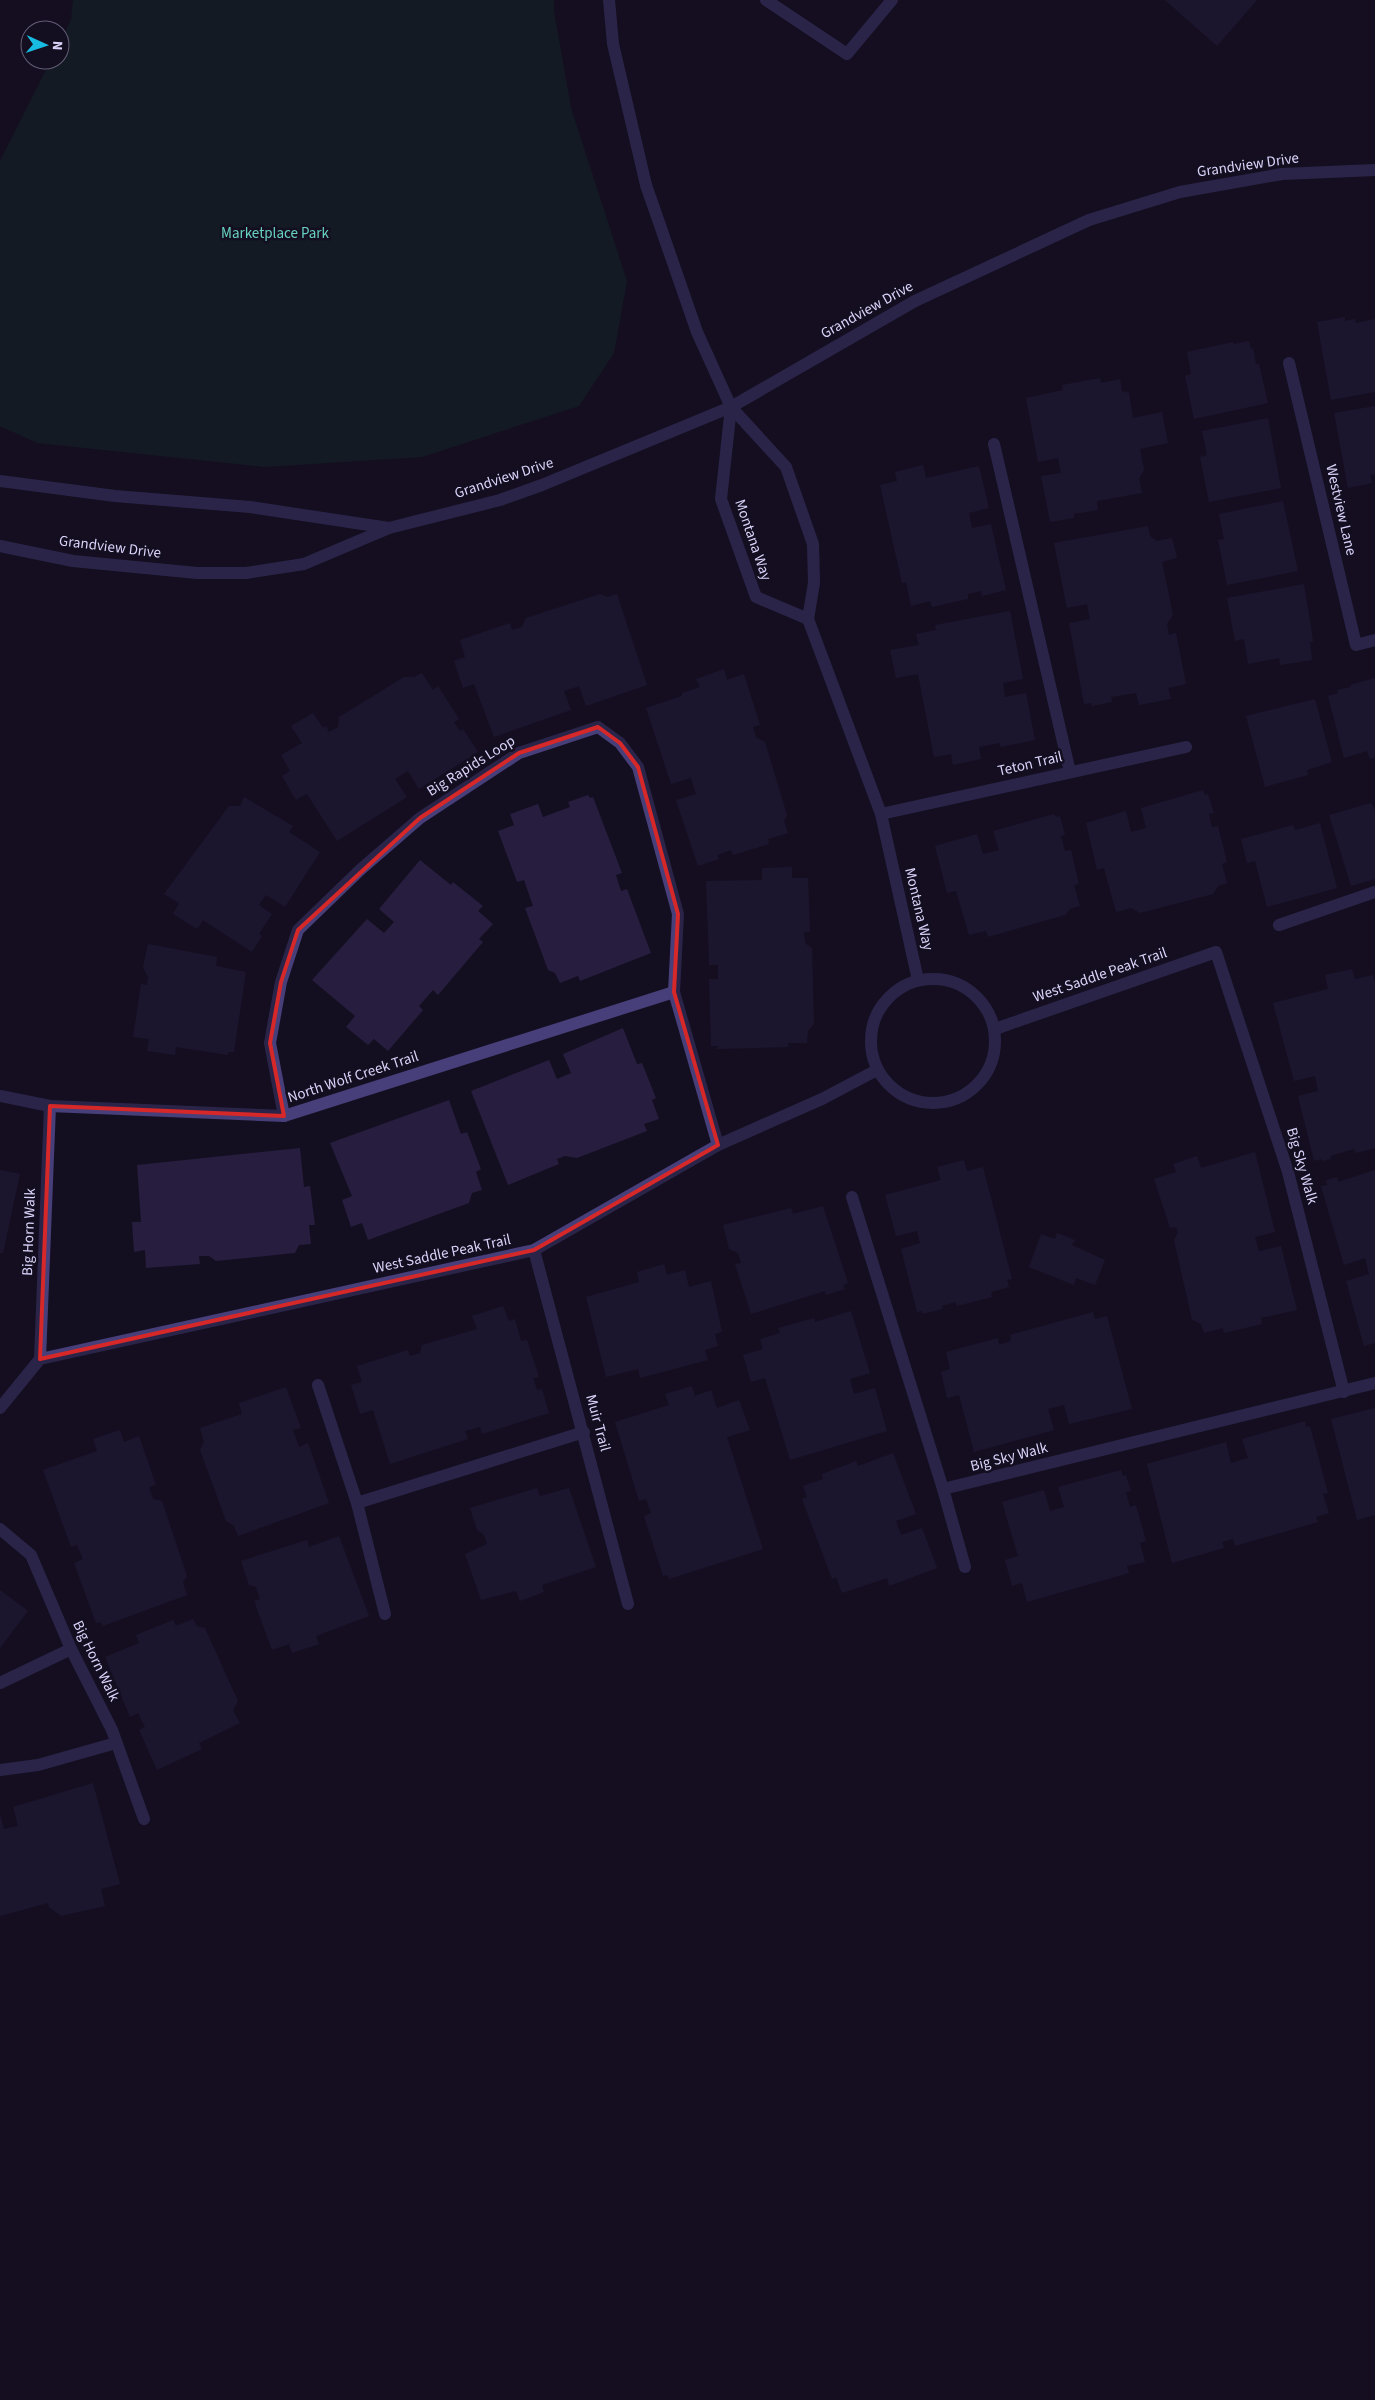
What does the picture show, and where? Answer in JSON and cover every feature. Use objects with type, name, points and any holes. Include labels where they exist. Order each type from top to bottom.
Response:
[{"type":"street","points":[[609,0],[613,44],[646,185],[697,332],[731,406]]},
{"type":"street","points":[[766,0],[847,54],[892,0]]},
{"type":"street","name":"Grandview Drive","points":[[0,546],[73,561],[197,573],[246,574],[304,564],[388,528],[500,500],[525,491],[637,447],[731,406],[915,300],[1088,220],[1180,192],[1282,174],[1375,170]]},
{"type":"street","name":"Westview Lane","points":[[1289,363],[1356,645],[1375,640]]},
{"type":"street","name":"Montana Way","points":[[731,406],[721,499],[756,596],[808,619]]},
{"type":"street","name":"Montana Way","points":[[731,406],[786,467],[813,544],[814,583],[808,619],[881,814],[918,980]]},
{"type":"street","points":[[994,444],[1070,772]]},
{"type":"street","name":"Grandview Drive","points":[[0,481],[115,496],[250,507],[388,528]]},
{"type":"street","name":"Big Rapids Loop","points":[[284,1116],[270,1043],[281,982],[298,930],[360,870],[420,818],[518,753],[598,727],[620,743],[638,767],[678,914],[674,992],[718,1145]]},
{"type":"street","name":"Teton Trail","points":[[881,814],[1186,747]]},
{"type":"street","points":[[1278,925],[1375,892]]},
{"type":"street","name":"West Saddle Peak Trail","points":[[995,1029],[1216,952]]},
{"type":"street","name":"Big Sky Walk","points":[[1216,952],[1288,1172],[1344,1392]]},
{"type":"street","points":[[938,978],[958,983],[974,994],[988,1010],[995,1029],[995,1049],[990,1068],[979,1085],[963,1097],[944,1103],[925,1104],[906,1098],[890,1086],[877,1070],[872,1052],[871,1034],[876,1016],[886,1000],[918,980],[938,978]]},
{"type":"street","name":"North Wolf Creek Trail","points":[[0,1096],[50,1106],[284,1116],[674,992]]},
{"type":"street","name":"West Saddle Peak Trail","points":[[40,1359],[534,1250],[718,1145],[822,1099],[877,1070]]},
{"type":"street","name":"Big Horn Walk","points":[[40,1359],[50,1106]]},
{"type":"street","points":[[852,1197],[965,1567]]},
{"type":"street","name":"Muir Trail","points":[[534,1250],[584,1432],[628,1604]]},
{"type":"street","points":[[0,1408],[40,1359]]},
{"type":"street","name":"Big Sky Walk","points":[[943,1490],[1375,1383]]},
{"type":"street","points":[[318,1385],[356,1502],[385,1614]]},
{"type":"street","points":[[356,1502],[584,1432]]},
{"type":"street","name":"Big Horn Walk","points":[[0,1529],[31,1556],[71,1649],[116,1743],[144,1820]]},
{"type":"street","points":[[0,1684],[71,1649]]},
{"type":"street","points":[[0,1770],[38,1765],[116,1743]]},
{"type":"highlighted area","points":[[598,727],[620,743],[638,767],[678,914],[674,992],[718,1145],[534,1250],[40,1359],[50,1106],[284,1116],[270,1043],[281,982],[298,930],[420,818],[519,753]]},
{"type":"green space","name":"Marketplace Park","points":[[73,0],[554,0],[554,11],[571,108],[627,281],[614,353],[579,406],[422,457],[265,467],[37,443],[0,426],[0,161],[46,70],[70,70]]},
{"type":"building","points":[[1165,0],[1257,0],[1217,46]]},
{"type":"building","points":[[1345,317],[1345,321],[1355,319],[1356,323],[1375,319],[1375,392],[1331,400],[1317,322]]},
{"type":"building","points":[[1249,341],[1251,349],[1253,348],[1256,364],[1259,364],[1268,403],[1194,419],[1185,376],[1191,374],[1187,352],[1233,342],[1234,344]]},
{"type":"building","points":[[1100,378],[1101,383],[1120,379],[1122,391],[1129,393],[1133,418],[1162,412],[1168,443],[1140,449],[1144,470],[1139,478],[1142,493],[1097,501],[1098,510],[1074,514],[1074,518],[1050,522],[1041,476],[1061,473],[1058,458],[1038,462],[1026,398],[1063,390],[1062,385]]},
{"type":"building","points":[[1375,406],[1375,474],[1370,475],[1372,483],[1348,488],[1334,413]]},
{"type":"building","points":[[1268,418],[1281,488],[1209,502],[1200,457],[1207,455],[1202,431]]},
{"type":"building","points":[[923,465],[926,478],[979,466],[989,508],[969,513],[972,528],[991,524],[1006,590],[982,596],[981,591],[968,594],[968,599],[932,607],[930,601],[911,606],[906,582],[902,583],[880,485],[897,481],[895,472]]},
{"type":"building","points":[[1283,501],[1298,571],[1227,585],[1218,540],[1224,539],[1219,514]]},
{"type":"building","points":[[1148,526],[1150,536],[1157,541],[1172,538],[1177,558],[1162,562],[1173,615],[1167,624],[1169,635],[1176,633],[1186,684],[1168,688],[1171,699],[1139,705],[1136,693],[1111,697],[1112,702],[1092,706],[1091,703],[1084,704],[1069,623],[1090,619],[1087,604],[1067,608],[1054,543]]},
{"type":"building","points":[[1304,584],[1313,642],[1310,642],[1312,660],[1280,665],[1279,658],[1248,664],[1244,639],[1235,641],[1227,598]]},
{"type":"building","points":[[600,594],[607,597],[617,594],[647,685],[586,706],[579,686],[564,691],[571,710],[494,737],[474,684],[463,688],[454,661],[465,657],[460,640],[510,623],[512,630],[522,627],[526,618]]},
{"type":"building","points":[[1010,611],[1023,679],[1003,683],[1005,697],[1026,693],[1035,740],[1001,747],[999,743],[979,747],[981,759],[953,765],[951,754],[934,757],[918,674],[896,678],[890,650],[919,645],[916,634],[936,630],[935,625]]},
{"type":"building","points":[[724,669],[727,680],[744,674],[760,725],[753,727],[756,737],[765,742],[787,815],[784,821],[788,833],[768,839],[769,844],[733,855],[731,850],[717,855],[719,859],[698,866],[676,800],[696,794],[691,778],[671,784],[646,708],[682,696],[682,693],[700,687],[696,679]]},
{"type":"building","points":[[422,673],[433,690],[438,686],[459,719],[454,722],[460,731],[463,729],[478,752],[419,789],[408,771],[395,779],[407,797],[337,841],[307,794],[296,800],[282,776],[290,771],[281,755],[302,743],[291,726],[313,713],[323,728],[326,726],[329,732],[338,727],[339,717],[404,677],[414,677]]},
{"type":"building","points":[[1375,678],[1375,757],[1370,759],[1367,751],[1344,758],[1328,696],[1338,693],[1337,690],[1351,687],[1350,685]]},
{"type":"building","points":[[1315,699],[1332,762],[1307,770],[1308,775],[1265,787],[1246,716]]},
{"type":"building","points":[[1203,790],[1205,795],[1208,794],[1214,813],[1209,814],[1212,827],[1218,826],[1227,862],[1222,864],[1227,883],[1218,886],[1213,894],[1140,913],[1131,908],[1116,912],[1104,868],[1097,870],[1086,823],[1126,811],[1131,832],[1146,828],[1141,808]]},
{"type":"building","points":[[588,795],[590,798],[593,797],[622,873],[616,875],[621,891],[627,889],[651,953],[580,981],[578,976],[560,983],[555,973],[548,970],[525,908],[533,906],[524,880],[517,882],[498,831],[514,825],[510,814],[538,804],[543,817],[570,807],[568,802]]},
{"type":"building","points":[[244,797],[293,826],[289,832],[320,852],[285,907],[266,895],[259,905],[272,914],[259,934],[262,936],[252,952],[203,920],[197,929],[173,914],[179,903],[164,894],[229,806],[240,806]]},
{"type":"building","points":[[1371,803],[1375,810],[1375,879],[1351,886],[1329,815]]},
{"type":"building","points":[[1054,814],[1056,817],[1060,816],[1065,835],[1061,836],[1065,851],[1071,850],[1079,884],[1074,885],[1080,906],[1070,909],[1065,915],[988,937],[986,931],[969,935],[956,891],[947,893],[935,846],[977,834],[983,854],[999,850],[993,831]]},
{"type":"building","points":[[1320,823],[1337,888],[1267,907],[1255,861],[1247,863],[1241,839],[1293,825],[1295,830]]},
{"type":"building","points":[[420,860],[451,885],[453,882],[483,906],[478,911],[493,924],[479,939],[483,942],[438,995],[433,990],[419,1006],[423,1010],[388,1051],[374,1039],[368,1045],[346,1027],[355,1016],[312,980],[367,919],[384,933],[394,922],[379,909]]},
{"type":"building","points":[[792,867],[792,878],[808,878],[810,932],[804,932],[805,943],[812,948],[814,1024],[808,1031],[807,1043],[788,1043],[788,1047],[717,1049],[718,1046],[711,1046],[709,979],[718,979],[718,965],[709,965],[706,881],[762,880],[762,868]]},
{"type":"building","points":[[148,944],[217,957],[216,966],[246,972],[234,1052],[228,1052],[228,1055],[176,1047],[175,1055],[147,1051],[149,1039],[133,1037],[141,984],[147,985],[148,977],[143,967]]},
{"type":"building","points":[[1352,969],[1355,979],[1373,975],[1375,983],[1375,1148],[1356,1153],[1354,1149],[1330,1156],[1331,1159],[1314,1161],[1298,1096],[1318,1091],[1315,1076],[1294,1081],[1273,1003],[1328,989],[1325,975]]},
{"type":"building","points":[[623,1028],[637,1064],[642,1063],[656,1098],[652,1100],[659,1119],[644,1124],[647,1131],[577,1158],[565,1156],[557,1159],[559,1164],[508,1185],[471,1091],[549,1060],[557,1079],[571,1073],[563,1054]]},
{"type":"building","points":[[449,1100],[461,1134],[467,1132],[481,1169],[476,1172],[482,1190],[472,1193],[469,1203],[368,1240],[362,1223],[351,1227],[342,1200],[352,1196],[330,1143]]},
{"type":"building","points":[[300,1148],[304,1187],[310,1186],[315,1225],[309,1225],[311,1244],[299,1245],[295,1253],[216,1261],[209,1256],[199,1256],[200,1264],[146,1268],[145,1250],[134,1252],[132,1222],[141,1222],[137,1165]]},
{"type":"building","points":[[1255,1152],[1275,1232],[1255,1237],[1259,1251],[1281,1246],[1297,1310],[1261,1318],[1262,1324],[1224,1333],[1223,1328],[1204,1333],[1201,1324],[1192,1320],[1174,1240],[1178,1232],[1176,1227],[1170,1228],[1154,1179],[1176,1172],[1173,1164],[1197,1156],[1201,1168]]},
{"type":"building","points":[[964,1160],[967,1171],[983,1167],[1012,1279],[1007,1280],[1009,1287],[991,1292],[992,1297],[957,1306],[955,1302],[942,1306],[943,1309],[922,1314],[922,1311],[917,1312],[901,1249],[920,1243],[917,1231],[896,1236],[885,1195],[941,1180],[937,1167]]},
{"type":"building","points":[[0,1170],[20,1174],[3,1253],[0,1253]]},
{"type":"building","points":[[1375,1170],[1375,1343],[1364,1346],[1346,1281],[1369,1274],[1365,1258],[1344,1265],[1321,1186],[1327,1185],[1326,1180],[1337,1177],[1338,1182]]},
{"type":"building","points":[[823,1206],[848,1283],[843,1285],[845,1289],[826,1295],[825,1291],[751,1314],[735,1264],[741,1263],[738,1253],[729,1249],[723,1225],[791,1208],[793,1214]]},
{"type":"building","points":[[1057,1233],[1075,1240],[1072,1245],[1105,1260],[1095,1285],[1076,1278],[1074,1285],[1029,1267],[1041,1234],[1055,1239]]},
{"type":"building","points":[[664,1264],[667,1275],[685,1270],[689,1287],[711,1281],[722,1332],[715,1334],[718,1346],[705,1350],[708,1360],[640,1378],[638,1369],[606,1377],[586,1297],[639,1282],[637,1272]]},
{"type":"building","points":[[503,1306],[509,1321],[515,1319],[521,1341],[527,1340],[539,1377],[533,1378],[537,1390],[542,1389],[549,1413],[482,1434],[480,1427],[465,1431],[468,1439],[390,1464],[373,1410],[360,1414],[351,1385],[362,1382],[357,1366],[408,1350],[410,1356],[420,1353],[422,1345],[477,1329],[472,1316]]},
{"type":"building","points":[[851,1311],[870,1373],[850,1379],[854,1394],[875,1388],[887,1431],[790,1460],[765,1378],[751,1382],[743,1355],[763,1349],[760,1339],[780,1333],[778,1328],[814,1318],[815,1322]]},
{"type":"building","points":[[1093,1312],[1095,1319],[1107,1316],[1132,1409],[1069,1424],[1064,1405],[1048,1409],[1054,1430],[974,1452],[959,1395],[947,1398],[941,1372],[950,1369],[946,1352],[998,1338],[999,1345],[1011,1341],[1010,1335]]},
{"type":"building","points":[[692,1386],[695,1396],[711,1390],[717,1408],[739,1400],[750,1430],[727,1437],[763,1549],[669,1579],[668,1575],[663,1576],[644,1516],[651,1513],[646,1499],[639,1501],[615,1422],[669,1405],[665,1394]]},
{"type":"building","points":[[286,1387],[301,1428],[293,1430],[299,1447],[308,1443],[329,1503],[238,1536],[234,1526],[226,1521],[200,1450],[204,1442],[200,1428],[242,1414],[239,1403]]},
{"type":"building","points":[[1375,1408],[1375,1515],[1357,1520],[1331,1419]]},
{"type":"building","points":[[1305,1421],[1306,1427],[1310,1426],[1328,1493],[1323,1494],[1329,1513],[1316,1517],[1318,1522],[1235,1546],[1233,1539],[1222,1542],[1224,1548],[1172,1563],[1147,1464],[1226,1442],[1231,1463],[1248,1458],[1242,1439]]},
{"type":"building","points":[[120,1430],[124,1442],[139,1436],[156,1485],[149,1487],[153,1499],[162,1501],[187,1576],[183,1582],[187,1595],[103,1626],[101,1622],[96,1623],[74,1563],[83,1559],[77,1545],[71,1547],[43,1470],[97,1451],[93,1439]]},
{"type":"building","points":[[893,1453],[916,1514],[896,1521],[901,1535],[922,1528],[937,1568],[889,1586],[887,1578],[842,1593],[836,1577],[832,1579],[802,1499],[807,1497],[803,1486],[823,1479],[822,1474],[856,1461],[858,1466]]},
{"type":"building","points":[[1121,1470],[1123,1476],[1126,1475],[1131,1491],[1126,1492],[1130,1507],[1136,1505],[1146,1541],[1140,1543],[1145,1562],[1127,1566],[1129,1573],[1027,1602],[1022,1583],[1012,1586],[1005,1560],[1018,1556],[1002,1502],[1044,1490],[1050,1511],[1064,1507],[1058,1487]]},
{"type":"building","points":[[537,1488],[540,1496],[569,1488],[596,1567],[542,1585],[544,1592],[520,1601],[516,1591],[481,1600],[465,1554],[487,1544],[484,1535],[477,1530],[470,1508]]},
{"type":"building","points":[[339,1536],[369,1616],[316,1636],[319,1644],[292,1653],[289,1644],[272,1650],[254,1601],[260,1599],[256,1587],[249,1585],[241,1561],[307,1540],[309,1547]]},
{"type":"building","points":[[0,1590],[28,1611],[0,1648]]},
{"type":"building","points":[[193,1619],[197,1626],[205,1628],[238,1701],[233,1710],[240,1723],[199,1743],[202,1749],[157,1770],[139,1730],[145,1727],[138,1713],[130,1717],[105,1657],[139,1643],[136,1635],[173,1620],[176,1626]]},
{"type":"building","points":[[93,1783],[120,1884],[101,1889],[105,1906],[61,1916],[49,1907],[48,1903],[0,1916],[0,1815],[4,1829],[18,1826],[13,1807]]}]
